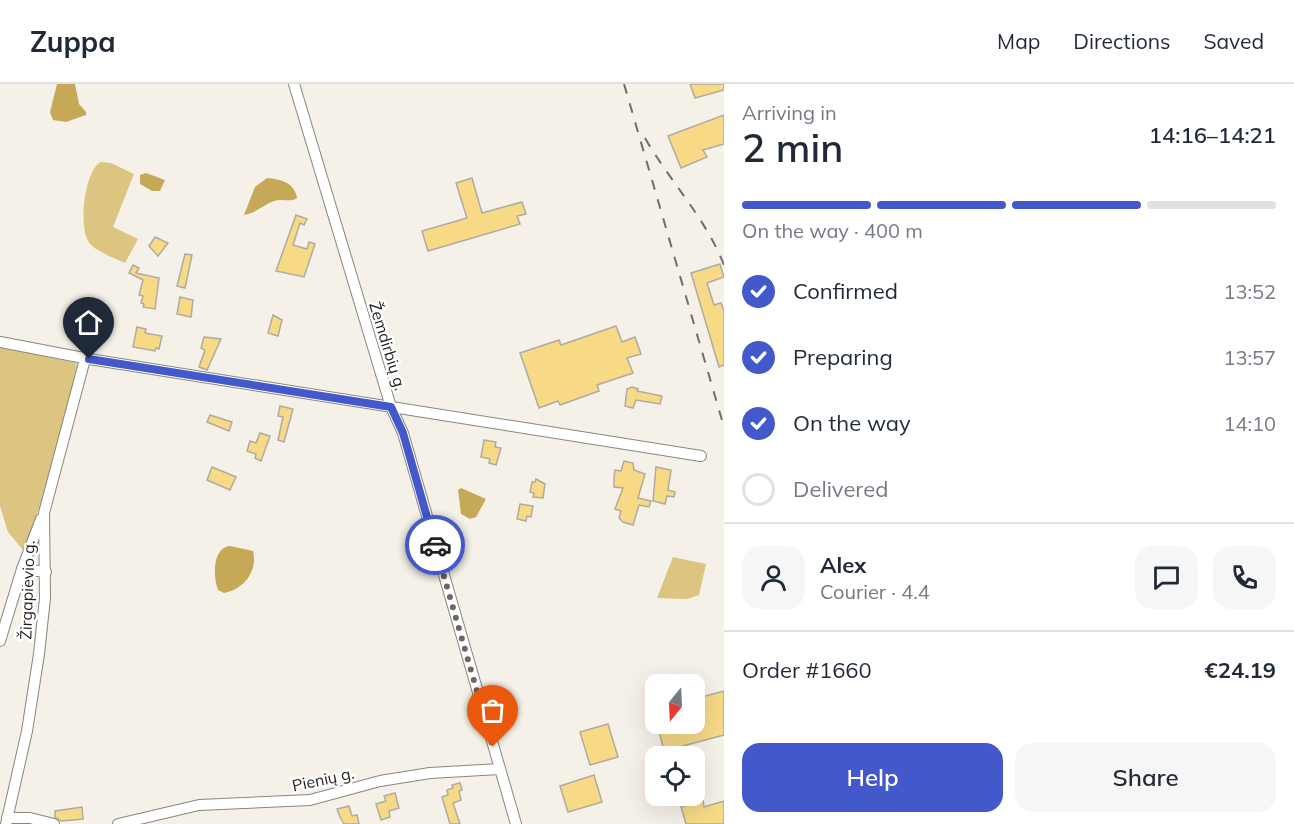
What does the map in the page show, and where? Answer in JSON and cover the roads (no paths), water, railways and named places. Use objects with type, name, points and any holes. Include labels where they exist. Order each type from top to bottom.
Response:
[{"type":"street","name":"Žemdirbių g.","points":[[294,84],[391,407],[403,433],[516,824]]},
{"type":"street","points":[[0,342],[85,359],[701,456]]},
{"type":"street","name":"Žirgapievio g.","points":[[6,821],[33,698],[46,572],[44,513],[85,359]]},
{"type":"street","points":[[0,641],[22,569],[44,513]]},
{"type":"street","points":[[22,569],[46,572]]},
{"type":"street","name":"Pienių g.","points":[[118,824],[199,805],[310,800],[380,781],[410,776],[469,769],[500,769]]},
{"type":"street","points":[[6,821],[30,818],[54,824]]},
{"type":"railway","points":[[624,84],[724,427]]},
{"type":"railway","points":[[645,138],[698,216],[724,265]]}]
